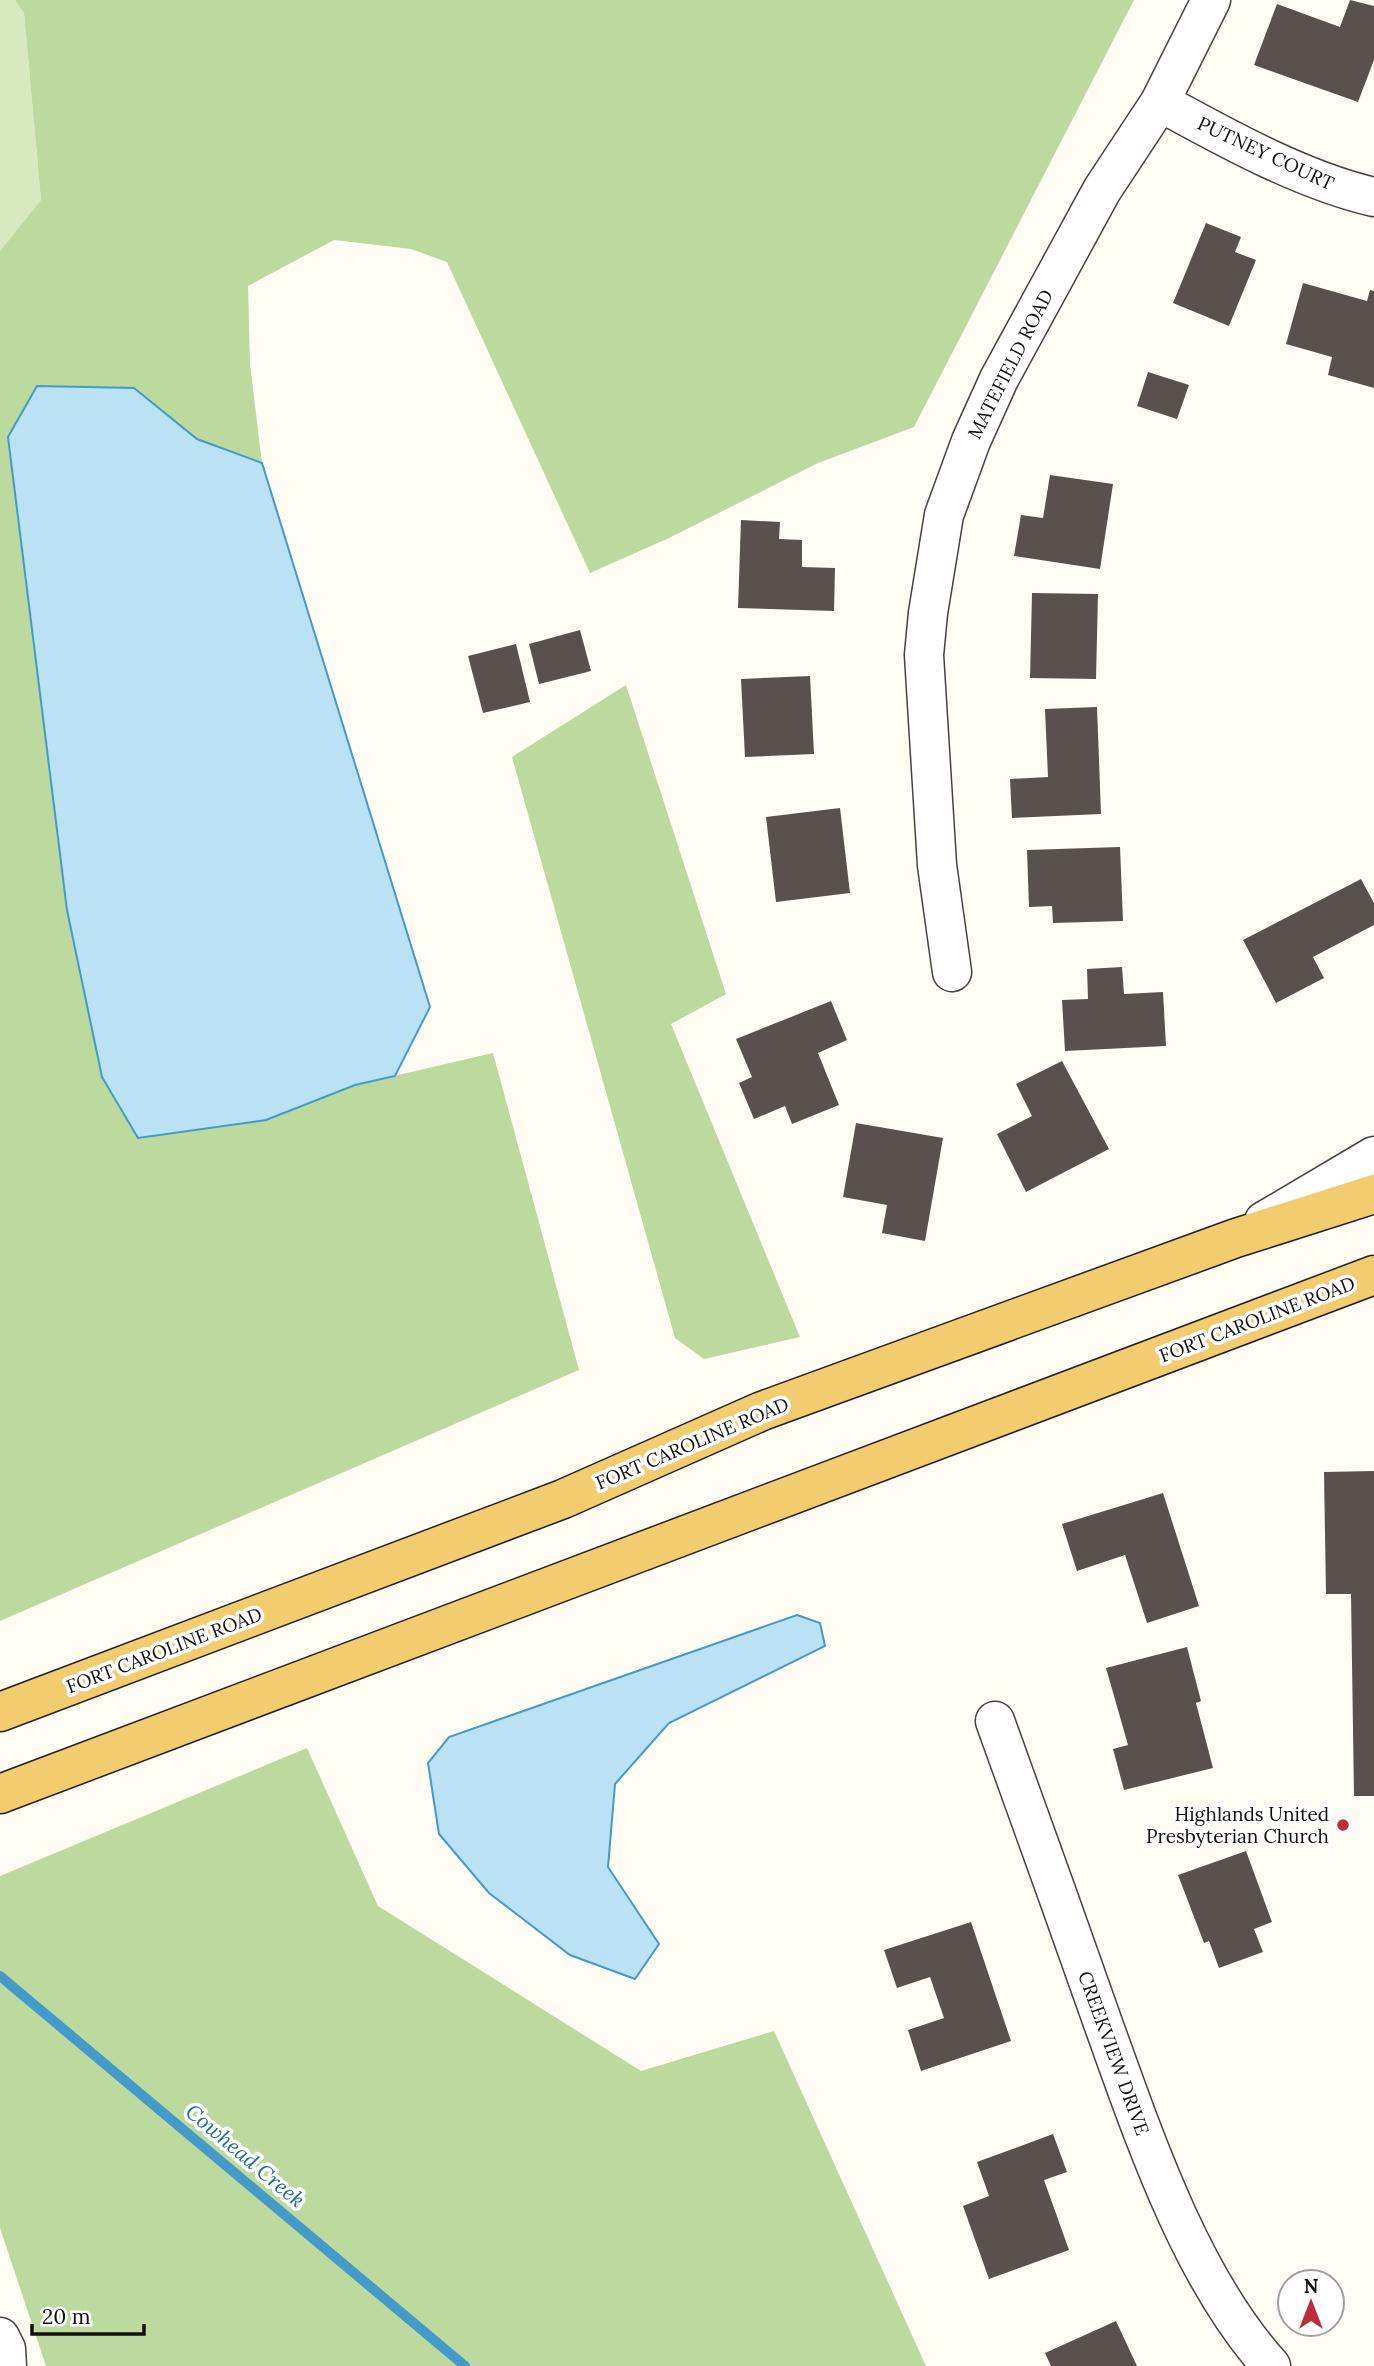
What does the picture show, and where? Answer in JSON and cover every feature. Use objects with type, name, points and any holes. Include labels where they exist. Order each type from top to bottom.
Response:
[{"type":"main road","points":[[1236,1238],[1374,1194]]},
{"type":"main road","name":"FORT CAROLINE ROAD","points":[[0,1712],[563,1499],[762,1411],[1236,1238]]},
{"type":"main road","name":"FORT CAROLINE ROAD","points":[[0,1794],[1374,1275]]},
{"type":"street","name":"MATEFIELD ROAD","points":[[952,972],[937,865],[925,655],[928,613],[944,515],[971,441],[999,379],[1102,190],[1160,102],[1211,0]]},
{"type":"street","name":"PUTNEY COURT","points":[[1160,102],[1234,141],[1348,190],[1374,197]]},
{"type":"street","name":"FORT CAROLINE ROAD","points":[[1236,1238],[1374,1156]]},
{"type":"street","name":"CREEKVIEW DRIVE","points":[[995,1721],[1157,2174],[1211,2277],[1249,2342],[1271,2366]]},
{"type":"street","points":[[0,2337],[6,2349],[7,2366]]},
{"type":"green space","points":[[0,0],[15,0],[24,13],[41,200],[0,251]]},
{"type":"green space","points":[[15,0],[1134,0],[914,427],[818,463],[669,538],[590,573],[447,262],[411,249],[334,240],[248,286],[250,364],[262,463],[197,439],[134,388],[8,437],[30,608],[266,1120],[355,1085],[493,1053],[579,1370],[0,1621],[0,251],[41,200],[24,13]]},
{"type":"green space","points":[[626,685],[726,994],[671,1024],[800,1337],[704,1359],[675,1338],[512,757]]},
{"type":"green space","points":[[307,1748],[378,1906],[641,2071],[774,2031],[926,2366],[46,2366],[0,2228],[0,1876]]},
{"type":"water","points":[[37,386],[134,388],[197,439],[262,463],[430,1007],[395,1076],[355,1085],[266,1120],[138,1138],[102,1077],[67,910],[8,437]]},
{"type":"water","points":[[797,1615],[820,1623],[825,1646],[669,1723],[615,1784],[608,1867],[659,1944],[635,1979],[570,1955],[489,1893],[439,1834],[428,1763],[449,1737]]},
{"type":"building","points":[[1350,0],[1374,6],[1374,60],[1358,102],[1254,65],[1277,4],[1340,27]]},
{"type":"building","points":[[1206,223],[1241,237],[1235,252],[1256,260],[1229,326],[1173,303]]},
{"type":"building","points":[[1303,283],[1367,301],[1370,290],[1374,291],[1374,388],[1328,375],[1332,357],[1286,344]]},
{"type":"building","points":[[1148,372],[1189,385],[1177,419],[1137,406]]},
{"type":"building","points":[[1050,475],[1113,484],[1100,569],[1014,556],[1021,515],[1043,518]]},
{"type":"building","points":[[741,520],[780,522],[779,539],[802,540],[802,567],[835,568],[834,611],[738,608]]},
{"type":"building","points":[[1032,593],[1098,594],[1096,679],[1030,678]]},
{"type":"building","points":[[580,630],[591,671],[539,684],[529,644]]},
{"type":"building","points":[[516,644],[530,702],[483,713],[468,656]]},
{"type":"building","points":[[810,676],[814,754],[745,757],[741,679]]},
{"type":"building","points":[[1097,707],[1101,814],[1012,818],[1010,779],[1048,777],[1045,709]]},
{"type":"building","points":[[840,808],[850,893],[776,902],[766,817]]},
{"type":"building","points":[[1120,847],[1123,921],[1053,923],[1052,906],[1029,907],[1027,850]]},
{"type":"building","points":[[1361,879],[1374,903],[1374,925],[1313,957],[1324,978],[1276,1003],[1243,940]]},
{"type":"building","points":[[1122,967],[1124,994],[1163,992],[1166,1046],[1065,1051],[1062,1000],[1088,999],[1087,969]]},
{"type":"building","points":[[831,1001],[847,1040],[818,1053],[839,1105],[792,1124],[785,1106],[754,1119],[739,1083],[752,1077],[736,1039]]},
{"type":"building","points":[[1062,1061],[1109,1149],[1026,1192],[997,1134],[1032,1116],[1016,1084]]},
{"type":"building","points":[[856,1123],[943,1138],[925,1241],[882,1233],[887,1205],[843,1197]]},
{"type":"building","points":[[1374,1471],[1374,1796],[1354,1796],[1351,1594],[1326,1594],[1324,1472]]},
{"type":"building","points":[[1163,1493],[1199,1606],[1147,1623],[1125,1555],[1077,1571],[1062,1524]]},
{"type":"building","points":[[1187,1647],[1201,1701],[1196,1703],[1213,1768],[1124,1790],[1113,1749],[1128,1745],[1106,1668]]},
{"type":"building","points":[[1246,1851],[1272,1922],[1254,1929],[1263,1952],[1219,1968],[1209,1941],[1204,1943],[1178,1875]]},
{"type":"building","points":[[971,1922],[1011,2041],[921,2071],[908,2030],[944,2018],[930,1977],[897,1988],[884,1950]]},
{"type":"building","points":[[1053,2134],[1067,2172],[1044,2180],[1069,2250],[989,2279],[963,2206],[989,2196],[977,2162]]},
{"type":"building","points":[[1116,2321],[1137,2366],[1051,2366],[1045,2353]]},
{"type":"waterway","name":"Cowhead Creek","points":[[0,1976],[465,2366]]},
{"type":"place","name":"Highlands United Presbyterian Church","points":[[1343,1825]]}]
